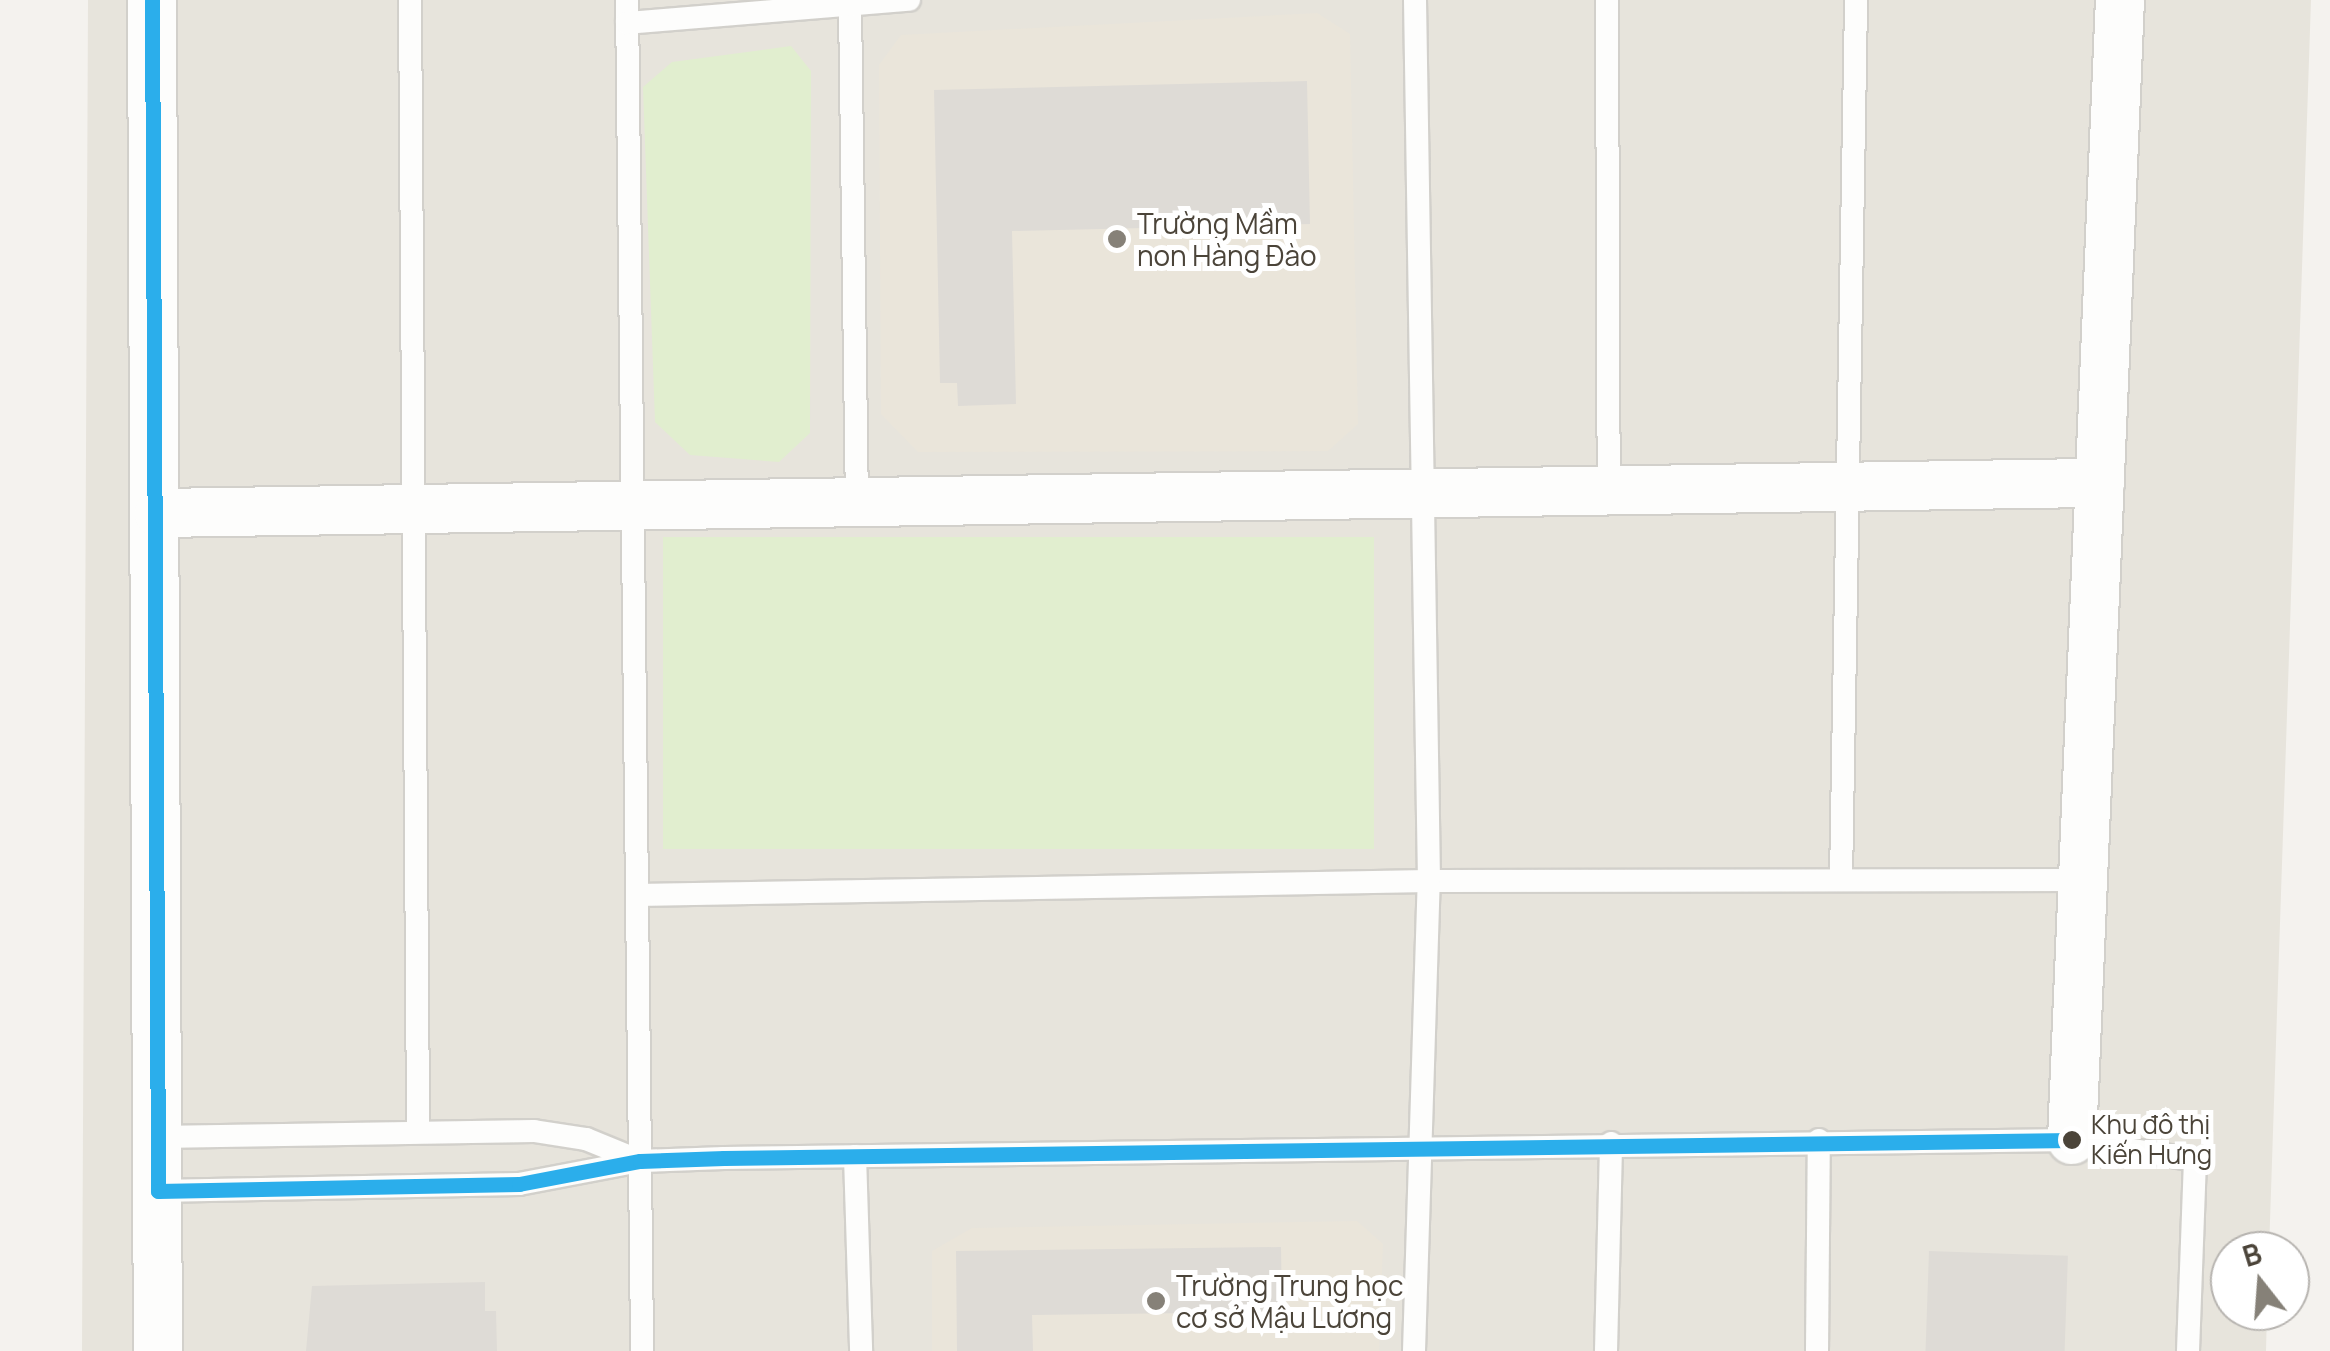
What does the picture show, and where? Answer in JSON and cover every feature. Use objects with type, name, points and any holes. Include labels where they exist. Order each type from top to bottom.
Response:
[{"type":"street","points":[[152,0],[158,513],[158,1351]]},
{"type":"street","points":[[2072,1140],[2120,0]]},
{"type":"street","points":[[158,513],[2100,483]]},
{"type":"lane","points":[[410,0],[418,1130]]},
{"type":"lane","points":[[642,1351],[627,11],[909,0]]},
{"type":"lane","points":[[1414,1351],[1429,881],[1415,0]]},
{"type":"lane","points":[[1606,0],[1609,490]]},
{"type":"lane","points":[[1841,880],[1856,0]]},
{"type":"lane","points":[[850,5],[857,502]]},
{"type":"lane","points":[[637,895],[1429,881],[2084,880]]},
{"type":"lane","points":[[158,1137],[534,1131],[586,1140],[640,1161]]},
{"type":"lane","points":[[1817,1351],[1819,1140]]},
{"type":"lane","points":[[158,1192],[519,1184],[640,1161],[1819,1140],[2072,1140],[2195,1160],[2188,1351]]},
{"type":"lane","points":[[1606,1351],[1611,1144]]},
{"type":"lane","points":[[855,1156],[861,1351]]},
{"type":"shaded area","points":[[88,0],[2311,0],[2270,1231],[2210,1231],[2210,1331],[2266,1331],[2266,1351],[82,1351]]},
{"type":"shaded area","name":"Trường Mầm non Hàng Đào","points":[[1317,13],[1350,34],[1358,424],[1328,451],[918,452],[881,414],[879,65],[901,35]]},
{"type":"shaded area","name":"Trường Trung học cơ sở Mậu Lương","points":[[1357,1221],[1383,1244],[1379,1351],[932,1351],[932,1251],[972,1228]]},
{"type":"green space","points":[[791,46],[811,71],[810,433],[779,462],[690,455],[655,422],[643,87],[672,62]]},
{"type":"green space","points":[[663,537],[1374,537],[1374,849],[663,849]]},
{"type":"building","points":[[1307,81],[1310,224],[1012,231],[1016,404],[958,406],[957,383],[940,383],[934,90]]},
{"type":"building","points":[[1281,1247],[1282,1312],[1032,1315],[1033,1351],[957,1351],[956,1251]]},
{"type":"building","points":[[1929,1251],[2068,1256],[2065,1351],[1926,1351]]},
{"type":"building","points":[[485,1282],[485,1311],[496,1311],[497,1351],[306,1351],[312,1286]]},
{"type":"transit line","points":[[152,0],[158,1191],[519,1184],[640,1161],[724,1158],[2072,1140]]},
{"type":"place","name":"Trường Mầm non Hàng Đào","points":[[1117,239]]},
{"type":"place","name":"Khu đô thị Kiến Hưng","points":[[2072,1140]]},
{"type":"place","name":"Trường Trung học cơ sở Mậu Lương","points":[[1156,1301]]}]
